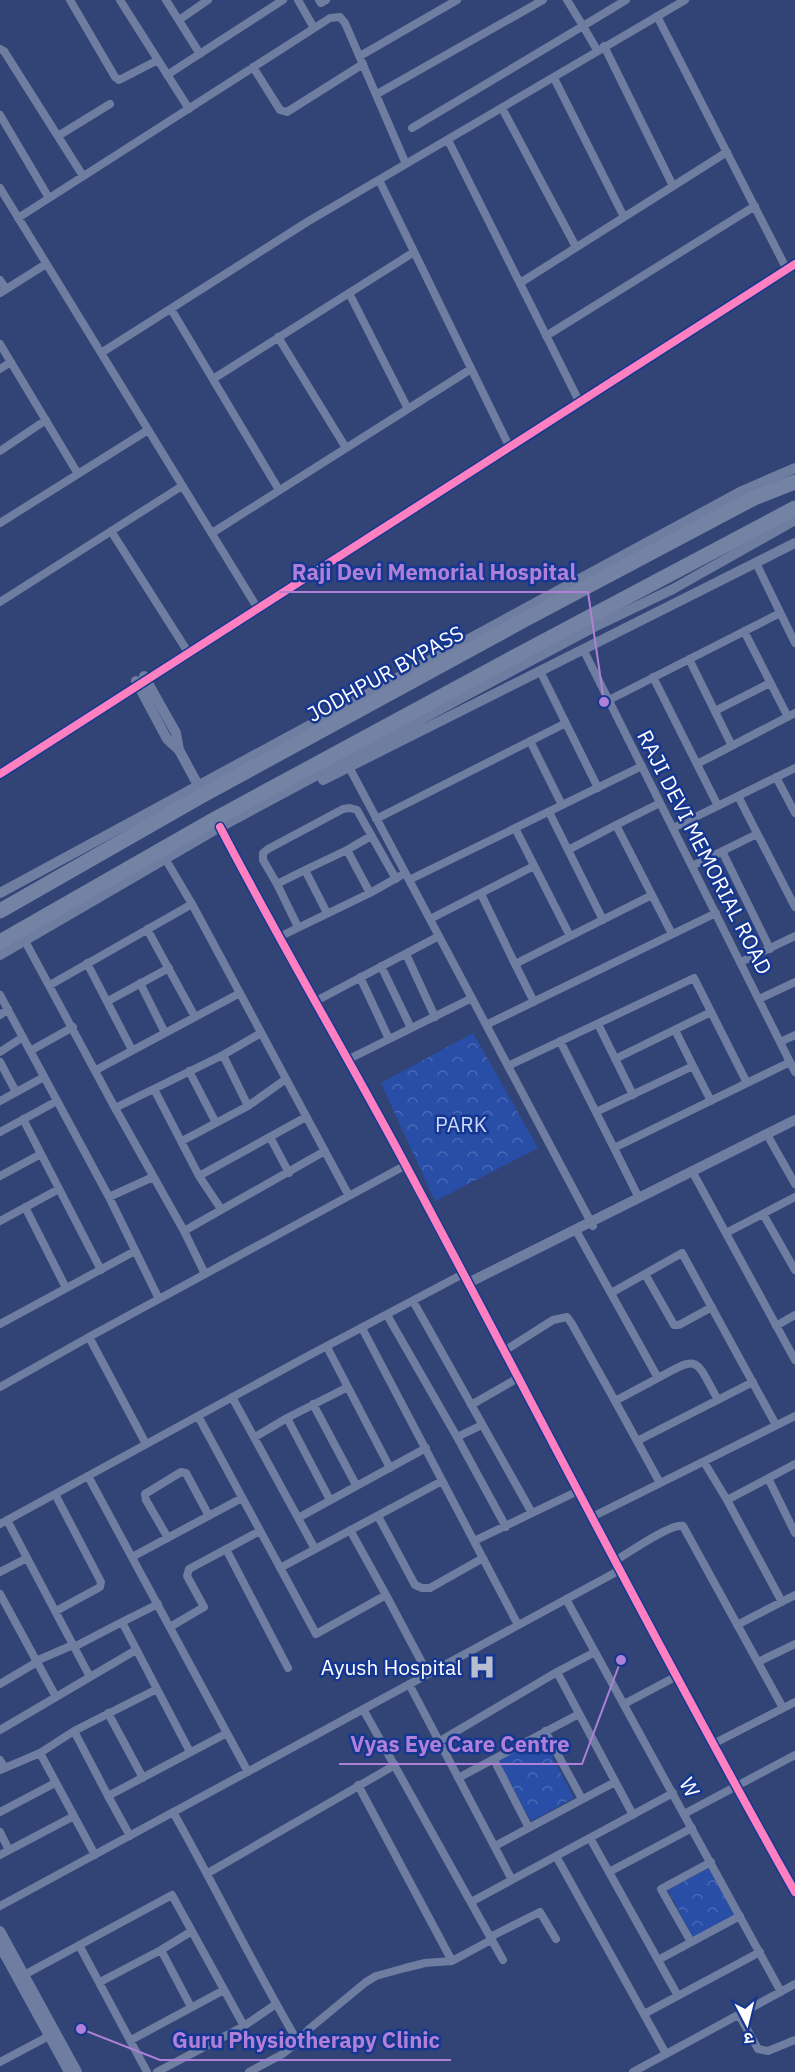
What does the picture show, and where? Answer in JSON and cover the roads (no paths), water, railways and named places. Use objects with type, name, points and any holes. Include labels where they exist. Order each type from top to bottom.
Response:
[{"type":"highway","name":"JODHPUR BYPASS","points":[[0,911],[120,842],[581,590],[754,498],[795,482]]},
{"type":"highway","points":[[0,942],[135,864],[539,643],[795,508]]},
{"type":"street","points":[[70,0],[115,77],[119,80],[158,60]]},
{"type":"street","points":[[120,0],[189,109]]},
{"type":"street","points":[[166,0],[200,54]]},
{"type":"street","points":[[179,20],[208,0]]},
{"type":"street","points":[[167,75],[283,0]]},
{"type":"street","points":[[297,0],[314,28]]},
{"type":"street","points":[[319,0],[321,3],[326,0]]},
{"type":"street","points":[[253,67],[280,110],[287,112],[361,60],[457,0]]},
{"type":"street","points":[[377,94],[543,0]]},
{"type":"street","points":[[567,0],[583,26],[601,48],[673,186]]},
{"type":"street","points":[[412,128],[626,0]]},
{"type":"street","points":[[101,353],[307,222],[685,0]]},
{"type":"street","points":[[657,16],[755,206],[790,264]]},
{"type":"street","points":[[18,218],[330,18],[340,17],[377,94],[406,164]]},
{"type":"street","points":[[0,49],[4,51],[82,176]]},
{"type":"street","points":[[554,78],[624,217]]},
{"type":"street","points":[[58,136],[110,104]]},
{"type":"street","points":[[502,108],[576,247]]},
{"type":"street","points":[[0,115],[49,198]]},
{"type":"street","points":[[448,140],[578,400]]},
{"type":"street","points":[[520,283],[727,152]]},
{"type":"street","points":[[379,180],[509,445]]},
{"type":"street","points":[[0,188],[256,606]]},
{"type":"street","points":[[546,336],[755,206]]},
{"type":"street","points":[[213,379],[414,252]]},
{"type":"street","points":[[0,774],[256,606],[790,264],[795,256]]},
{"type":"street","points":[[0,280],[3,291],[46,264]]},
{"type":"street","points":[[349,293],[408,409]]},
{"type":"street","points":[[171,309],[279,490]]},
{"type":"street","points":[[278,338],[346,448]]},
{"type":"street","points":[[0,344],[78,474]]},
{"type":"street","points":[[0,369],[11,362]]},
{"type":"street","points":[[212,533],[471,369]]},
{"type":"street","points":[[0,451],[46,420]]},
{"type":"street","points":[[0,523],[148,430]]},
{"type":"street","points":[[0,893],[732,497],[795,468]]},
{"type":"street","points":[[0,602],[182,486]]},
{"type":"street","points":[[0,955],[221,829],[592,627],[673,589],[795,520]]},
{"type":"street","points":[[111,531],[186,649]]},
{"type":"street","points":[[221,829],[795,543]]},
{"type":"street","points":[[756,563],[795,643]]},
{"type":"street","points":[[0,766],[141,681],[186,649],[256,606]]},
{"type":"street","points":[[609,700],[780,613]]},
{"type":"street","points":[[697,764],[791,715],[770,683],[744,631]]},
{"type":"street","name":"RAJI DEVI MEMORIAL ROAD","points":[[583,649],[795,1072]]},
{"type":"street","points":[[689,659],[732,746]]},
{"type":"street","points":[[540,671],[598,788]]},
{"type":"street","points":[[653,677],[718,806]]},
{"type":"street","points":[[141,681],[167,740],[179,750],[198,785]]},
{"type":"street","points":[[715,711],[770,683]]},
{"type":"street","points":[[376,819],[566,723]]},
{"type":"street","points":[[530,741],[562,805]]},
{"type":"street","points":[[279,937],[396,879],[515,828],[642,766]]},
{"type":"street","points":[[348,767],[592,1224]]},
{"type":"street","points":[[673,828],[795,768]]},
{"type":"street","points":[[776,777],[795,813]]},
{"type":"street","points":[[738,796],[792,894],[795,907]]},
{"type":"street","points":[[568,849],[660,803]]},
{"type":"street","points":[[298,927],[263,860],[263,854],[268,849],[343,809],[357,810],[396,879]]},
{"type":"street","points":[[549,812],[603,920]]},
{"type":"street","points":[[616,825],[672,934]]},
{"type":"street","points":[[515,828],[570,936]]},
{"type":"street","points":[[221,829],[314,1002],[406,1165],[736,1787],[795,1892]]},
{"type":"street","points":[[692,866],[758,834]]},
{"type":"street","points":[[277,884],[371,836]]},
{"type":"street","points":[[347,850],[370,893]]},
{"type":"street","points":[[722,852],[770,949]]},
{"type":"street","points":[[166,860],[349,1196]]},
{"type":"street","points":[[430,920],[534,866]]},
{"type":"street","points":[[304,870],[327,913]]},
{"type":"street","points":[[481,894],[534,1002]]},
{"type":"street","points":[[515,963],[652,895]]},
{"type":"street","points":[[51,985],[192,904]]},
{"type":"street","points":[[486,1025],[716,913]]},
{"type":"street","points":[[147,929],[195,1017]]},
{"type":"street","points":[[314,1002],[439,936]]},
{"type":"street","points":[[741,963],[795,936]]},
{"type":"street","points":[[26,940],[115,1108],[184,1231],[205,1274]]},
{"type":"street","points":[[406,954],[435,1017]]},
{"type":"street","points":[[87,963],[132,1050]]},
{"type":"street","points":[[381,966],[411,1028]]},
{"type":"street","points":[[108,1001],[169,968]]},
{"type":"street","points":[[360,977],[389,1039]]},
{"type":"street","points":[[508,1066],[694,978],[747,1083]]},
{"type":"street","points":[[759,999],[795,982]]},
{"type":"street","points":[[140,983],[165,1033]]},
{"type":"street","points":[[96,1070],[240,993]]},
{"type":"street","points":[[0,995],[109,1197],[159,1299]]},
{"type":"street","points":[[347,1060],[472,998]]},
{"type":"street","points":[[0,1015],[8,1009]]},
{"type":"street","points":[[615,1059],[711,1012]]},
{"type":"street","points":[[598,1024],[633,1095]]},
{"type":"street","points":[[30,1051],[73,1027]]},
{"type":"street","points":[[675,1030],[711,1101]]},
{"type":"street","points":[[115,1108],[223,1055],[261,1033]]},
{"type":"street","points":[[780,1042],[795,1035]]},
{"type":"street","points":[[0,1052],[23,1037]]},
{"type":"street","points":[[560,1041],[639,1198]]},
{"type":"street","points":[[223,1055],[248,1106]]},
{"type":"street","points":[[0,1062],[16,1092]]},
{"type":"street","points":[[614,1148],[790,1062]]},
{"type":"street","points":[[596,1112],[693,1066]]},
{"type":"street","points":[[189,1071],[216,1123]]},
{"type":"street","points":[[0,1101],[44,1077]]},
{"type":"street","points":[[182,1141],[248,1106],[286,1079]]},
{"type":"street","points":[[154,1089],[199,1176],[221,1209]]},
{"type":"street","points":[[0,1132],[57,1101]]},
{"type":"street","points":[[199,1176],[306,1117]]},
{"type":"street","points":[[23,1119],[101,1270]]},
{"type":"street","points":[[467,1282],[592,1224],[795,1120]]},
{"type":"street","points":[[90,1677],[27,1558],[3,1522],[413,1300],[467,1282],[578,1233],[639,1198],[795,1125]]},
{"type":"street","points":[[270,1137],[289,1173]]},
{"type":"street","points":[[769,1138],[795,1184]]},
{"type":"street","points":[[184,1231],[325,1151]]},
{"type":"street","points":[[0,1176],[41,1154]]},
{"type":"street","points":[[0,1387],[89,1336],[406,1165]]},
{"type":"street","points":[[693,1173],[795,1360]]},
{"type":"street","points":[[109,1197],[153,1177]]},
{"type":"street","points":[[0,1221],[59,1189]]},
{"type":"street","points":[[726,1233],[795,1197]]},
{"type":"street","points":[[25,1207],[66,1288]]},
{"type":"street","points":[[763,1214],[795,1270]]},
{"type":"street","points":[[578,1233],[658,1378]]},
{"type":"street","points":[[0,1324],[135,1251]]},
{"type":"street","points":[[610,1293],[682,1253],[776,1425]]},
{"type":"street","points":[[645,1274],[674,1325],[679,1325],[712,1307]]},
{"type":"street","points":[[413,1300],[532,1513]]},
{"type":"street","points":[[387,1315],[506,1527]]},
{"type":"street","points":[[776,1326],[795,1315]]},
{"type":"street","points":[[504,1351],[553,1320],[567,1317],[660,1483]]},
{"type":"street","points":[[362,1328],[518,1625]]},
{"type":"street","points":[[89,1336],[146,1444]]},
{"type":"street","points":[[327,1347],[390,1468]]},
{"type":"street","points":[[615,1401],[686,1363],[693,1362],[700,1367],[718,1400]]},
{"type":"street","points":[[471,1405],[518,1378]]},
{"type":"street","points":[[637,1441],[753,1382]]},
{"type":"street","points":[[255,1437],[348,1387]]},
{"type":"street","points":[[232,1397],[315,1549]]},
{"type":"street","points":[[314,1404],[356,1485]]},
{"type":"street","points":[[198,1416],[316,1634],[386,1595]]},
{"type":"street","points":[[592,1517],[795,1416]]},
{"type":"street","points":[[287,1418],[330,1500]]},
{"type":"street","points":[[457,1437],[482,1425]]},
{"type":"street","points":[[298,1518],[426,1448]]},
{"type":"street","points":[[704,1462],[782,1602]]},
{"type":"street","points":[[727,1500],[795,1464]]},
{"type":"street","points":[[168,1538],[146,1500],[145,1494],[181,1472],[186,1473],[210,1516]]},
{"type":"street","points":[[88,1476],[248,1772]]},
{"type":"street","points":[[768,1479],[795,1533]]},
{"type":"street","points":[[280,1568],[442,1481]]},
{"type":"street","points":[[474,1541],[578,1491]]},
{"type":"street","points":[[55,1494],[101,1582],[100,1587],[56,1611]]},
{"type":"street","points":[[132,1557],[242,1498]]},
{"type":"street","points":[[378,1516],[415,1585],[422,1588],[430,1588],[483,1558]]},
{"type":"street","points":[[0,1906],[566,1599],[618,1566],[666,1531],[682,1525],[783,1708]]},
{"type":"street","points":[[350,1530],[428,1674]]},
{"type":"street","points":[[170,1627],[204,1607],[187,1576],[188,1571],[260,1531]]},
{"type":"street","points":[[226,1549],[288,1668]]},
{"type":"street","points":[[0,1572],[27,1558]]},
{"type":"street","points":[[0,1594],[56,1697]]},
{"type":"street","points":[[737,1625],[795,1595]]},
{"type":"street","name":"W","points":[[566,1599],[781,1992]]},
{"type":"street","points":[[1,1680],[158,1604]]},
{"type":"street","points":[[122,1622],[190,1752]]},
{"type":"street","points":[[758,1662],[795,1644]]},
{"type":"street","points":[[0,1730],[136,1650]]},
{"type":"street","points":[[440,1741],[595,1652]]},
{"type":"street","points":[[557,1672],[633,1815]]},
{"type":"street","points":[[624,1704],[677,1676]]},
{"type":"street","points":[[409,1684],[512,1880]]},
{"type":"street","points":[[2,1766],[40,1753],[74,1731],[157,1689]]},
{"type":"street","points":[[714,1744],[795,1702]]},
{"type":"street","points":[[363,1709],[503,1960]]},
{"type":"street","points":[[108,1713],[143,1778]]},
{"type":"street","points":[[458,1778],[579,1713]]},
{"type":"street","points":[[74,1731],[130,1836]]},
{"type":"street","points":[[544,1731],[582,1799]]},
{"type":"street","points":[[108,1796],[227,1733]]},
{"type":"street","points":[[40,1753],[95,1855]]},
{"type":"street","points":[[684,1814],[795,1755]]},
{"type":"street","points":[[494,1760],[529,1828]]},
{"type":"street","points":[[208,1873],[395,1765]]},
{"type":"street","points":[[495,1846],[615,1782]]},
{"type":"street","points":[[0,1812],[55,1783]]},
{"type":"street","points":[[358,1785],[452,1961]]},
{"type":"street","points":[[471,1902],[673,1793]]},
{"type":"street","points":[[173,1812],[298,2042]]},
{"type":"street","points":[[0,1855],[74,1816]]},
{"type":"street","points":[[609,1872],[692,1828]]},
{"type":"street","points":[[0,1832],[9,1850]]},
{"type":"street","points":[[590,1838],[678,1996]]},
{"type":"street","points":[[556,1856],[666,2054]]},
{"type":"street","points":[[691,1942],[661,1889],[711,1862]]},
{"type":"street","points":[[24,1975],[172,1895],[244,2025]]},
{"type":"street","points":[[249,2072],[281,2055],[298,2042],[309,2029],[376,1976],[425,1964],[452,1961],[540,1912],[556,1939]]},
{"type":"street","points":[[658,1960],[740,1916]]},
{"type":"street","points":[[0,1930],[3,1949],[69,2072]]},
{"type":"street","points":[[100,1982],[192,1931]]},
{"type":"street","points":[[79,1945],[147,2072]]},
{"type":"street","points":[[3,1949],[24,1975],[77,2072]]},
{"type":"street","points":[[161,1950],[191,2007]]},
{"type":"street","points":[[644,2014],[760,1952]]},
{"type":"street","points":[[633,2072],[795,1984]]},
{"type":"street","points":[[131,2040],[224,1990]]},
{"type":"street","points":[[158,2072],[244,2025],[276,2004]]},
{"type":"street","points":[[739,2015],[758,2049],[768,2051],[795,2040]]},
{"type":"street","points":[[0,2062],[49,2036]]},
{"type":"place","name":"Raji Devi Memorial Hospital","points":[[604,702]]},
{"type":"place","name":"Vyas Eye Care Centre","points":[[621,1660]]},
{"type":"place","name":"Ayush Hospital","points":[[482,1667]]},
{"type":"place","name":"Guru Physiotherapy Clinic","points":[[81,2029]]},
{"type":"park label","name":"PARK","points":[[461,1124]]}]
